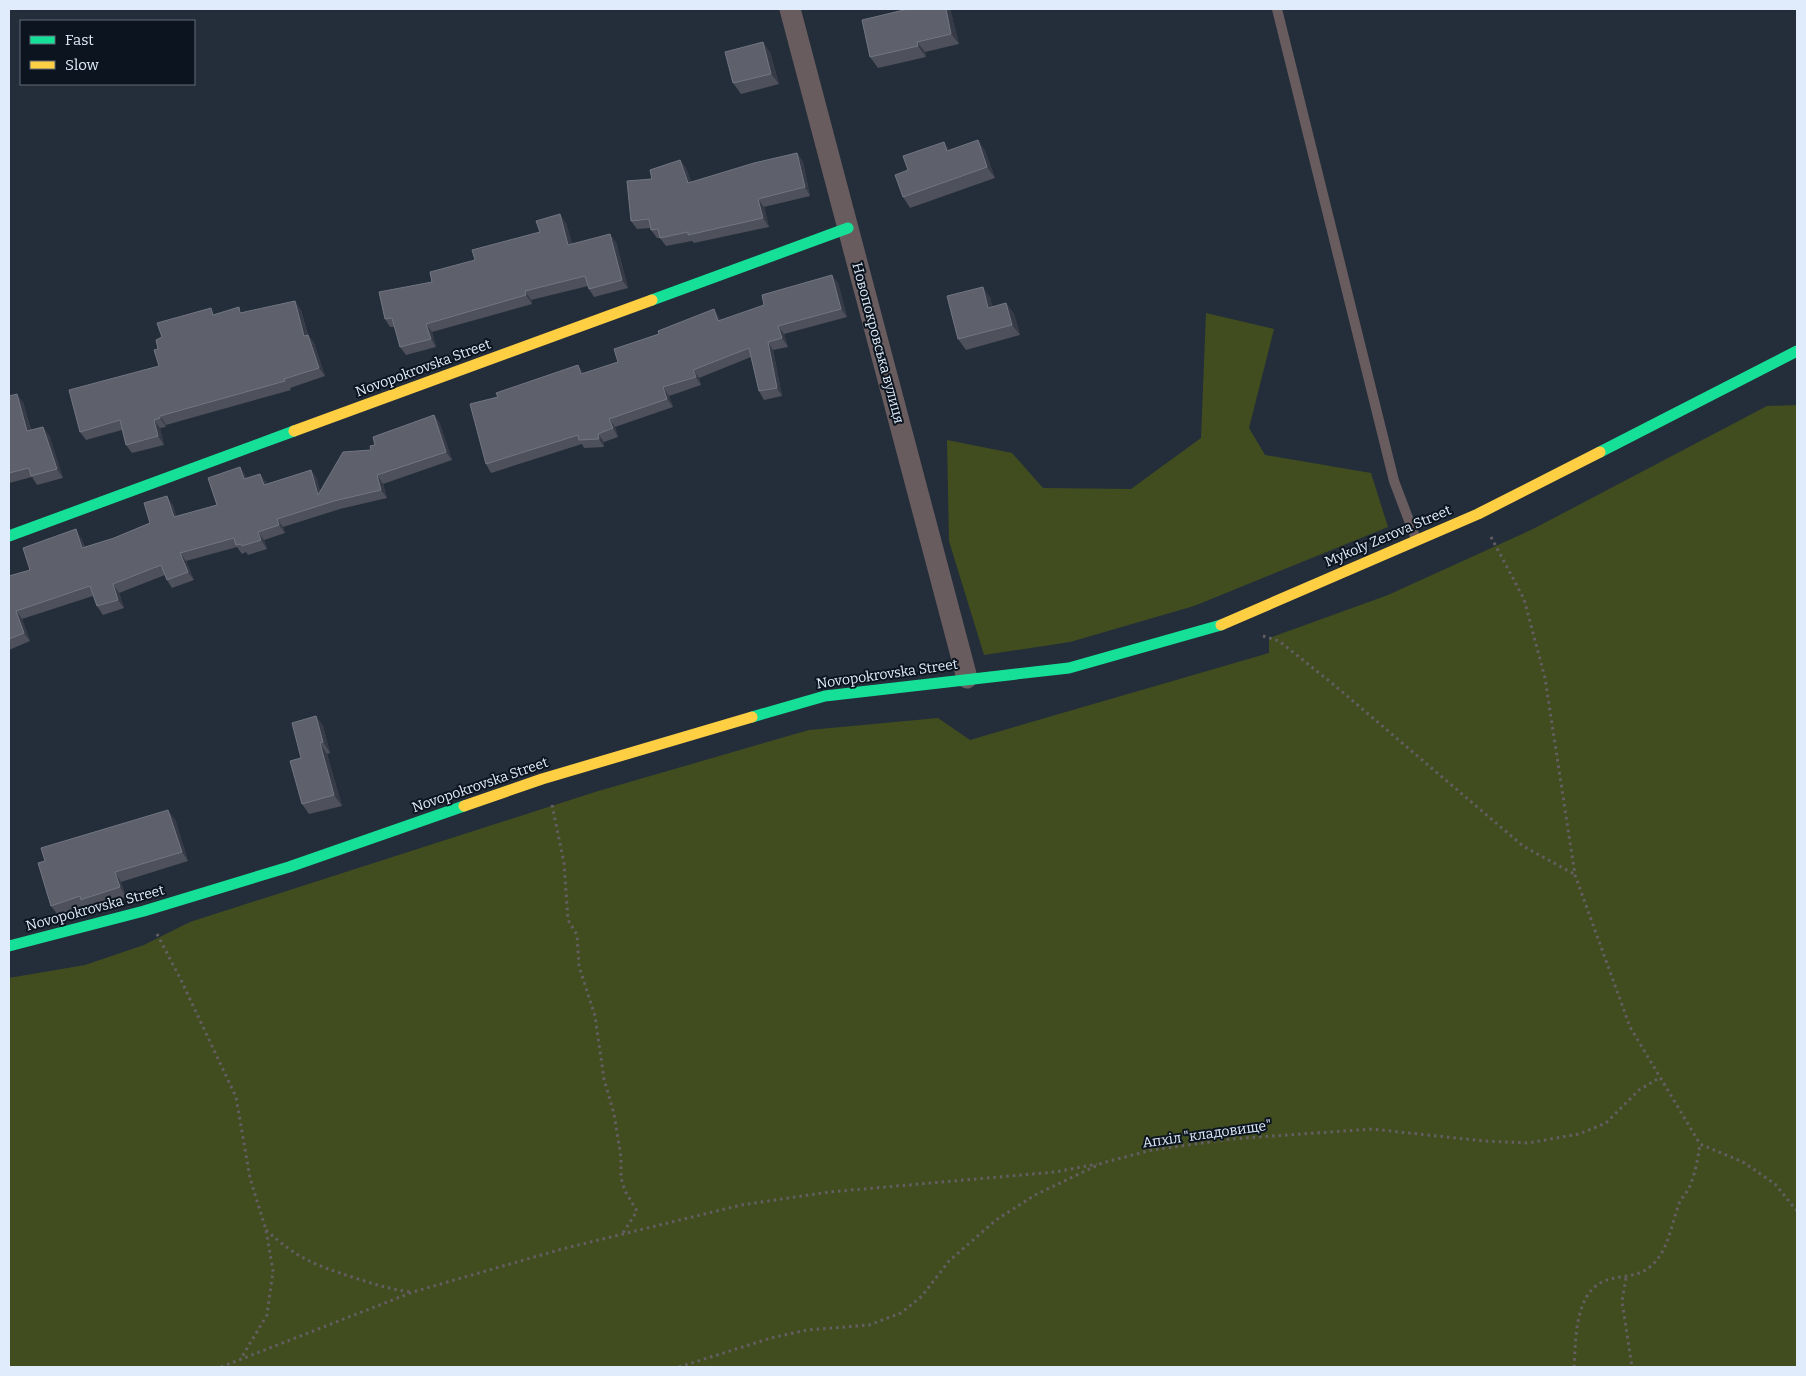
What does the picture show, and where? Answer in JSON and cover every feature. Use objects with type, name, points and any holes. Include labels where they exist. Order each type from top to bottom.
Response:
[{"type":"street","name":"Новопокровська вулиця","points":[[790,9],[967,678]]},
{"type":"street","name":"Novopokrovska Street","points":[[9,536],[848,228]]},
{"type":"street","name":"Mykoly Zerova Street","points":[[967,678],[1068,668],[1149,648],[1224,624],[1478,514],[1797,351]]},
{"type":"street","name":"Novopokrovska Street","points":[[9,946],[144,911],[289,867],[542,779],[824,696],[967,678]]},
{"type":"lane","points":[[1277,9],[1394,481],[1417,540]]},
{"type":"path","points":[[1478,514],[1524,599],[1545,678],[1575,875],[1630,1028],[1700,1144],[1743,1162],[1775,1184],[1797,1211]]},
{"type":"path","points":[[1260,635],[1279,641],[1523,846],[1575,875]]},
{"type":"path","points":[[542,779],[558,831],[564,863],[568,920],[577,935],[579,966],[595,1016],[604,1079],[614,1114],[621,1157],[620,1178],[625,1191],[638,1211],[623,1234]]},
{"type":"path","points":[[144,911],[181,980],[236,1097],[250,1178],[266,1230],[273,1271],[267,1315],[239,1360]]},
{"type":"path","name":"Апхіл \"кладовище\"","points":[[679,1367],[772,1338],[807,1330],[869,1325],[902,1313],[922,1296],[949,1261],[996,1220],[1035,1195],[1102,1163],[1152,1150],[1231,1139],[1372,1129],[1484,1141],[1528,1143],[1579,1134],[1606,1123],[1639,1090],[1659,1078]]},
{"type":"path","points":[[1574,1367],[1582,1306],[1590,1292],[1604,1281],[1626,1278],[1651,1267],[1669,1240],[1679,1202],[1689,1189],[1699,1157],[1700,1144]]},
{"type":"path","points":[[222,1367],[413,1292],[623,1234],[741,1205],[788,1197],[932,1181],[1055,1172],[1102,1163]]},
{"type":"path","points":[[266,1230],[287,1248],[318,1266],[380,1287],[413,1292]]},
{"type":"path","points":[[1626,1278],[1622,1300],[1632,1367]]},
{"type":"green space","points":[[1206,313],[1274,329],[1249,428],[1265,455],[1371,473],[1388,527],[1194,606],[1070,642],[984,655],[949,541],[947,440],[1012,453],[1043,488],[1131,489],[1201,438]]},
{"type":"green space","points":[[1797,405],[1797,1367],[9,1367],[9,978],[85,965],[144,945],[190,922],[595,792],[809,730],[938,718],[970,740],[1269,653],[1269,638],[1388,595],[1533,529],[1767,406]]},
{"type":"building","points":[[908,9],[946,9],[951,34],[917,42],[918,46],[870,57],[862,20]]},
{"type":"building","points":[[763,42],[771,74],[733,83],[725,52]]},
{"type":"building","points":[[978,140],[987,167],[903,197],[895,175],[908,170],[903,156],[944,142],[947,151]]},
{"type":"building","points":[[797,153],[805,187],[758,199],[763,218],[688,235],[688,232],[660,238],[658,229],[651,230],[649,219],[631,221],[627,181],[652,179],[650,170],[680,160],[688,183],[754,163]]},
{"type":"building","points":[[560,214],[568,245],[610,234],[622,280],[589,289],[585,276],[525,291],[526,295],[426,324],[431,339],[400,347],[392,318],[385,319],[379,292],[432,282],[430,272],[475,260],[472,250],[540,232],[536,221]]},
{"type":"building","points":[[832,275],[841,309],[778,326],[782,338],[768,342],[777,388],[759,391],[749,348],[693,370],[696,377],[663,387],[667,399],[609,419],[613,428],[598,434],[599,439],[579,440],[578,435],[486,464],[470,404],[498,397],[496,393],[578,365],[581,374],[618,362],[614,349],[659,334],[658,331],[714,309],[718,321],[764,305],[762,295]]},
{"type":"building","points":[[983,287],[988,308],[1006,303],[1012,325],[958,339],[947,296]]},
{"type":"building","points":[[295,301],[304,336],[308,335],[319,368],[284,379],[285,381],[160,416],[160,418],[154,420],[158,436],[126,445],[120,420],[80,432],[69,390],[159,366],[154,350],[158,349],[156,340],[162,337],[157,323],[211,308],[213,315],[239,307],[240,313]]},
{"type":"building","points":[[17,394],[27,431],[43,427],[57,469],[31,476],[29,468],[9,473],[9,396]]},
{"type":"building","points":[[434,415],[446,452],[377,475],[381,490],[334,501],[277,519],[279,525],[258,532],[261,540],[242,546],[241,544],[236,545],[234,538],[180,553],[188,572],[167,580],[161,565],[113,584],[118,600],[97,606],[90,586],[16,611],[24,633],[9,639],[9,576],[30,570],[23,548],[76,529],[82,548],[114,538],[150,523],[144,503],[167,496],[174,517],[217,505],[208,478],[240,467],[244,479],[260,474],[264,485],[311,470],[318,495],[343,452],[371,450],[370,446],[375,445],[373,437]]},
{"type":"building","points":[[316,716],[323,742],[320,743],[334,795],[302,804],[290,761],[301,758],[292,723]]},
{"type":"building","points":[[168,810],[182,852],[115,872],[120,887],[81,900],[80,896],[51,906],[38,863],[45,861],[41,848]]},
{"type":"traffic: fast","points":[[652,300],[848,228]]},
{"type":"traffic: fast","points":[[1600,452],[1797,351]]},
{"type":"traffic: fast","points":[[9,536],[294,431]]},
{"type":"traffic: fast","points":[[752,717],[825,696],[1069,668],[1221,625]]},
{"type":"traffic: fast","points":[[9,946],[144,911],[289,867],[464,806]]},
{"type":"traffic: slow","points":[[294,431],[652,300]]},
{"type":"traffic: slow","points":[[1221,625],[1478,514],[1600,452]]},
{"type":"traffic: slow","points":[[464,806],[542,779],[752,717]]}]
